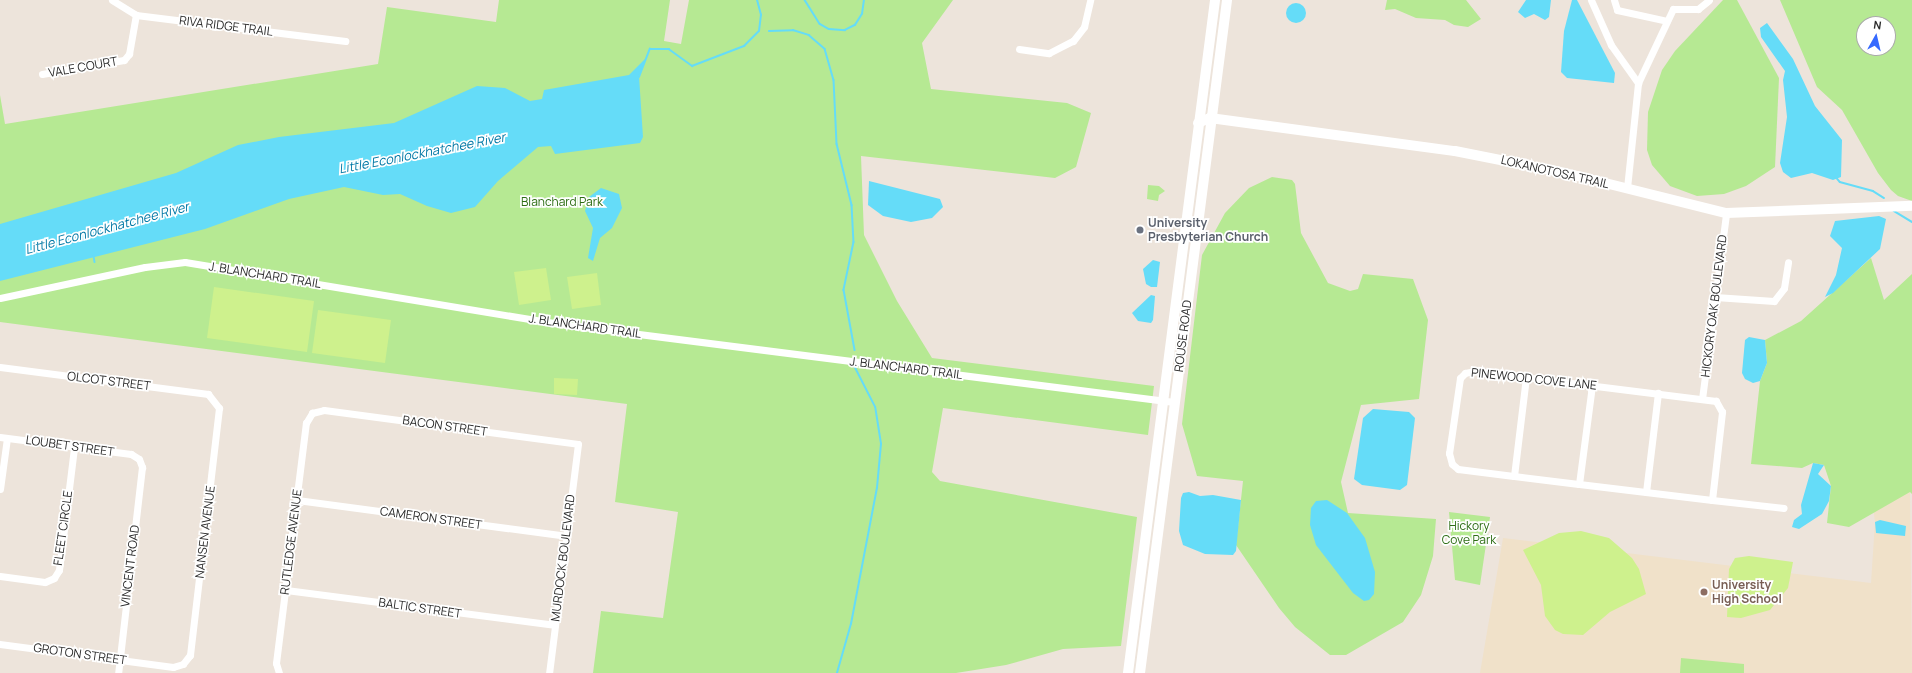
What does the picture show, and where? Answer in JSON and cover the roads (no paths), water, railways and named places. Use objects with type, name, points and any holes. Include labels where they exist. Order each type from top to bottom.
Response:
[{"type":"street","name":"RIVA RIDGE TRAIL","points":[[112,0],[136,14],[345,41]]},
{"type":"street","points":[[1019,49],[1048,53],[1073,41],[1084,27],[1090,0]]},
{"type":"street","name":"ROUSE ROAD","points":[[1128,673],[1215,0]]},
{"type":"street","name":"ROUSE ROAD","points":[[1140,673],[1210,118],[1227,0]]},
{"type":"street","points":[[1592,0],[1611,45],[1638,83]]},
{"type":"street","points":[[1614,0],[1617,10],[1667,21]]},
{"type":"street","points":[[1627,188],[1638,83],[1673,9],[1698,9],[1709,0]]},
{"type":"street","name":"VALE COURT","points":[[42,74],[124,60],[129,54],[136,14]]},
{"type":"street","points":[[1198,123],[1210,118]]},
{"type":"street","name":"LOKANOTOSA TRAIL","points":[[1210,118],[1455,151],[1627,188],[1726,213],[1912,206]]},
{"type":"street","name":"HICKORY OAK BOULEVARD","points":[[1702,399],[1726,213]]},
{"type":"street","name":"J. BLANCHARD TRAIL","points":[[0,298],[145,267],[185,262],[560,324],[1174,402]]},
{"type":"street","points":[[1715,297],[1774,301],[1784,288],[1788,262]]},
{"type":"street","name":"OLCOT STREET","points":[[0,367],[208,394],[215,399]]},
{"type":"street","name":"PINEWOOD COVE LANE","points":[[1712,500],[1722,412],[1716,401],[1471,371],[1462,375],[1457,385],[1450,448],[1452,464],[1462,470],[1712,500],[1784,508]]},
{"type":"street","points":[[1514,476],[1526,377]]},
{"type":"street","points":[[1580,484],[1592,385]]},
{"type":"street","points":[[1646,492],[1658,393]]},
{"type":"street","name":"NANSEN AVENUE","points":[[183,664],[190,655],[192,640],[220,408],[215,399]]},
{"type":"street","name":"BACON STREET","points":[[312,413],[324,410],[578,444]]},
{"type":"street","name":"RUTLEDGE AVENUE","points":[[279,673],[276,663],[306,423],[312,413]]},
{"type":"street","points":[[0,489],[3,437]]},
{"type":"street","name":"LOUBET STREET","points":[[3,437],[131,454],[139,460]]},
{"type":"street","name":"MURDOCK BOULEVARD","points":[[549,673],[578,444]]},
{"type":"street","name":"FLEET CIRCLE","points":[[0,576],[45,582],[54,578],[59,570],[74,447]]},
{"type":"street","name":"VINCENT ROAD","points":[[118,673],[142,467],[139,460]]},
{"type":"street","name":"CAMERON STREET","points":[[297,500],[566,536]]},
{"type":"street","name":"BALTIC STREET","points":[[286,590],[554,626]]},
{"type":"street","name":"GROTON STREET","points":[[0,644],[173,667],[183,664]]},
{"type":"water","points":[[1526,0],[1551,0],[1549,17],[1545,20],[1534,14],[1525,18],[1518,12]]},
{"type":"water","points":[[1572,0],[1577,0],[1615,73],[1614,83],[1567,78],[1561,72],[1564,31]]},
{"type":"water","points":[[1296,3],[1303,6],[1306,13],[1303,20],[1296,23],[1289,20],[1286,13],[1289,6]]},
{"type":"water","points":[[1767,23],[1793,59],[1815,106],[1842,140],[1841,177],[1833,180],[1812,173],[1791,178],[1783,172],[1780,163],[1787,117],[1783,80],[1785,71],[1761,37],[1760,28]]},
{"type":"water","points":[[646,58],[639,76],[643,137],[640,143],[555,154],[551,146],[538,147],[498,181],[475,207],[451,213],[427,206],[400,194],[383,195],[344,187],[289,199],[205,229],[0,281],[0,224],[176,173],[238,145],[279,137],[394,123],[477,86],[505,88],[530,101],[542,99],[544,90],[629,75]]},
{"type":"water","points":[[869,181],[940,199],[943,207],[932,218],[911,222],[883,216],[868,205]]},
{"type":"water","points":[[601,188],[619,194],[622,208],[612,228],[600,238],[593,261],[588,258],[593,228],[585,211],[589,197]]},
{"type":"water","points":[[1879,216],[1886,219],[1880,249],[1833,293],[1825,297],[1836,275],[1842,248],[1830,236],[1835,221]]},
{"type":"water","points":[[1153,260],[1160,262],[1157,287],[1151,287],[1146,284],[1143,269]]},
{"type":"water","points":[[1151,295],[1155,296],[1153,320],[1151,323],[1138,321],[1132,313]]},
{"type":"water","points":[[1749,337],[1765,340],[1767,363],[1760,381],[1753,383],[1745,379],[1742,373],[1745,340]]},
{"type":"water","points":[[1373,409],[1409,412],[1415,418],[1407,485],[1400,490],[1362,485],[1354,479],[1363,418]]},
{"type":"water","points":[[1813,463],[1824,465],[1818,474],[1831,486],[1829,501],[1822,514],[1799,529],[1792,527],[1794,520],[1802,514],[1801,505]]},
{"type":"water","points":[[1189,492],[1200,496],[1213,495],[1241,500],[1236,551],[1233,555],[1205,554],[1183,545],[1179,531],[1181,498],[1183,493]]},
{"type":"water","points":[[1327,500],[1347,513],[1365,538],[1375,572],[1374,594],[1369,600],[1364,601],[1353,593],[1316,545],[1310,525],[1311,508],[1316,501]]},
{"type":"water","points":[[1880,520],[1906,526],[1905,536],[1876,533],[1875,522]]},
{"type":"waterway","name":"Little Econlockhatchee River","points":[[639,77],[650,49],[669,49],[692,66],[744,46],[759,31],[761,15],[757,0]]},
{"type":"waterway","name":"Little Econlockhatchee River","points":[[805,0],[820,24],[829,29],[845,30],[855,25],[862,14],[864,0]]},
{"type":"waterway","points":[[769,31],[793,30],[809,35],[825,49],[834,80],[837,144],[852,205],[854,242],[844,290],[855,350]]},
{"type":"waterway","points":[[1836,177],[1840,182],[1873,191],[1884,198]]},
{"type":"waterway","points":[[1894,211],[1912,222]]},
{"type":"waterway","points":[[94,256],[95,262]]},
{"type":"waterway","points":[[837,673],[851,624],[877,488],[881,444],[875,407],[854,366]]},
{"type":"place","name":"University Presbyterian Church","points":[[1140,230]]},
{"type":"place","name":"University High School","points":[[1704,592]]},
{"type":"park label","name":"Blanchard Park","points":[[562,202]]},
{"type":"park label","name":"Hickory Cove Park","points":[[1469,533]]}]
